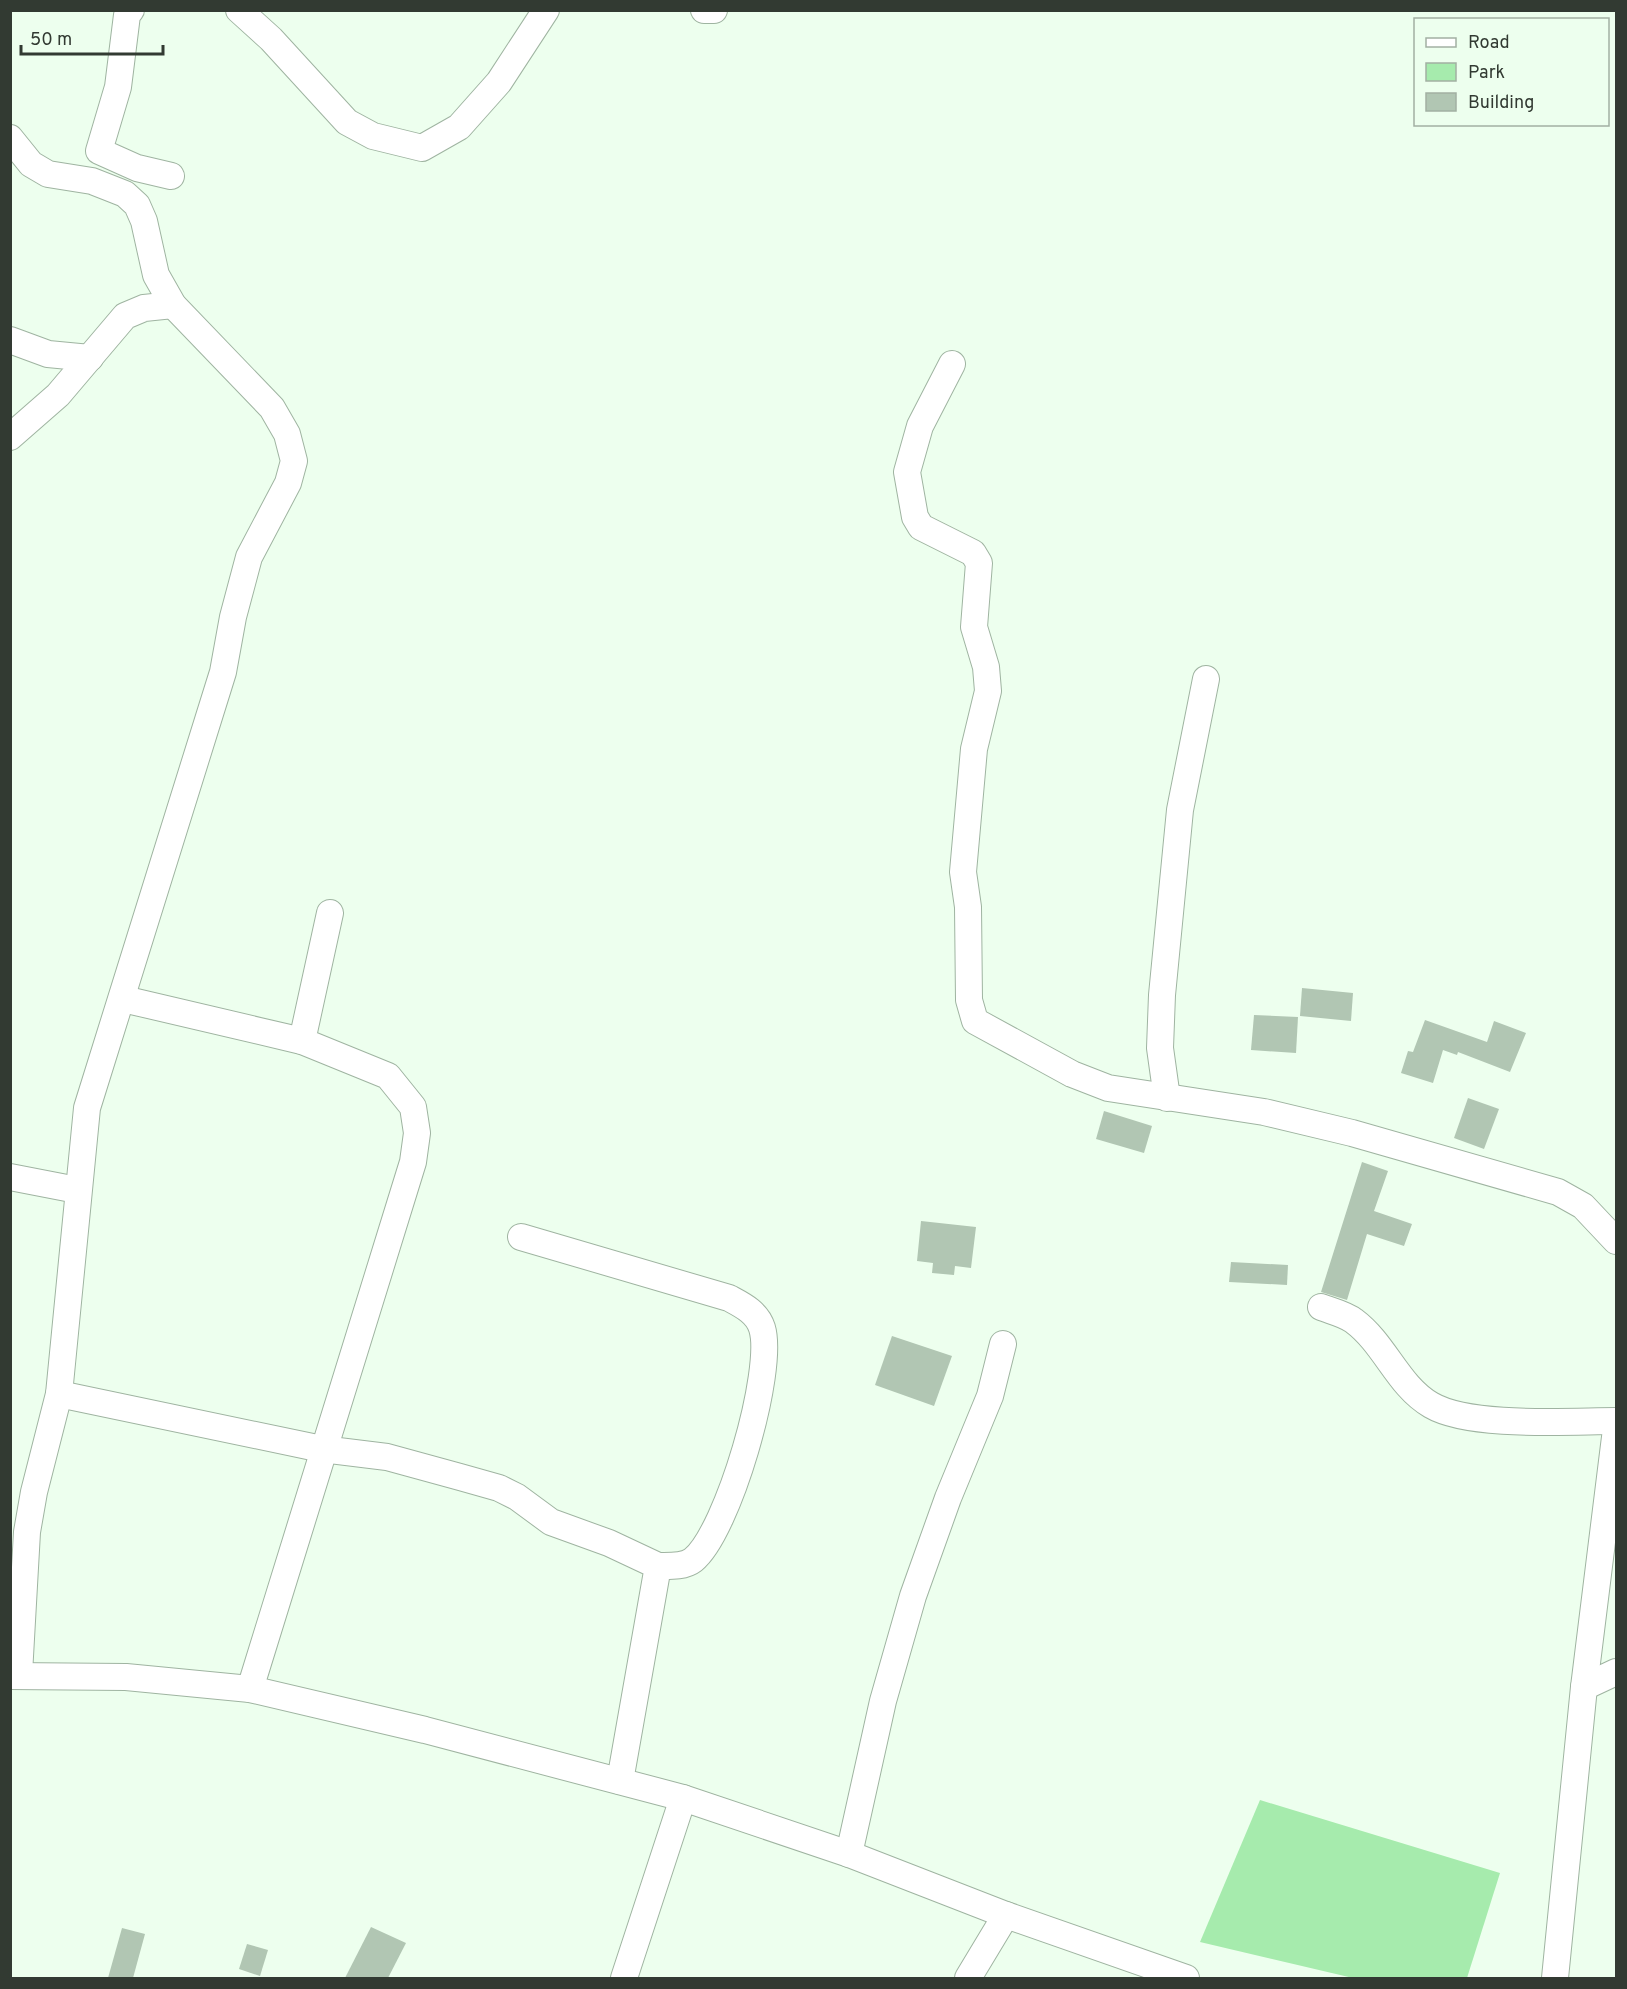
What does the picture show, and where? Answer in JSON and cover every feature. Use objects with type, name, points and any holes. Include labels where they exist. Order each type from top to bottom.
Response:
[{"type":"street","points":[[130,10],[127,15],[118,87],[99,151],[137,168],[171,176]]},
{"type":"street","points":[[239,10],[272,39],[347,122],[373,136],[422,148],[459,127],[499,82],[546,10]]},
{"type":"street","points":[[704,10],[714,10]]},
{"type":"street","points":[[10,138],[31,164],[48,174],[92,181],[125,194],[137,205],[156,275],[173,305],[272,408],[287,434],[294,462],[288,483],[249,557],[233,617],[223,672],[123,999],[87,1108],[77,1190],[74,1255],[59,1394],[34,1492],[27,1532],[15,1675],[126,1677],[250,1689],[413,1727],[683,1798],[849,1854],[1006,1915],[1186,1978]]},
{"type":"street","points":[[10,437],[58,395],[125,316],[144,308],[173,305]]},
{"type":"street","points":[[10,340],[48,354],[90,358]]},
{"type":"street","points":[[951,364],[920,426],[907,472],[915,517],[921,528],[973,553],[979,563],[974,627],[986,667],[988,691],[974,749],[963,872],[969,908],[969,1000],[975,1021],[1072,1074],[1108,1088],[1264,1112],[1341,1130],[1558,1192],[1583,1206],[1617,1241]]},
{"type":"street","points":[[1167,1098],[1160,1048],[1162,995],[1180,810],[1206,679]]},
{"type":"street","points":[[302,1041],[330,913]]},
{"type":"street","points":[[123,999],[302,1041],[388,1076],[414,1107],[417,1133],[412,1162],[250,1689]]},
{"type":"street","points":[[10,1177],[77,1190]]},
{"type":"street","points":[[59,1394],[322,1449],[387,1457],[499,1488],[517,1497],[551,1522],[609,1543],[658,1566],[691,1562],[702,1551],[717,1522],[752,1425],[766,1349],[762,1326],[749,1309],[729,1298],[521,1237]]},
{"type":"street","points":[[1321,1306],[1353,1319],[1375,1340],[1406,1383],[1431,1405],[1463,1415],[1498,1420],[1617,1421]]},
{"type":"street","points":[[849,1854],[883,1701],[913,1596],[948,1498],[990,1396],[1003,1344]]},
{"type":"street","points":[[1555,1978],[1584,1688],[1617,1429]]},
{"type":"street","points":[[620,1781],[658,1566]]},
{"type":"street","points":[[1584,1688],[1617,1672]]},
{"type":"street","points":[[624,1978],[683,1798]]},
{"type":"street","points":[[968,1978],[1006,1915]]},
{"type":"green space","points":[[1260,1800],[1500,1873],[1467,1978],[1353,1978],[1200,1942]]},
{"type":"building","points":[[1302,988],[1353,993],[1351,1021],[1300,1016]]},
{"type":"building","points":[[1254,1015],[1298,1017],[1296,1053],[1251,1050]]},
{"type":"building","points":[[1425,1020],[1487,1042],[1494,1021],[1526,1033],[1510,1072],[1458,1052],[1457,1055],[1443,1050],[1433,1083],[1401,1073],[1408,1051],[1413,1052]]},
{"type":"building","points":[[1468,1098],[1499,1109],[1484,1149],[1454,1138]]},
{"type":"building","points":[[1104,1111],[1152,1126],[1144,1153],[1096,1139]]},
{"type":"building","points":[[1362,1162],[1388,1171],[1374,1211],[1412,1224],[1404,1246],[1367,1234],[1347,1300],[1321,1292]]},
{"type":"building","points":[[921,1221],[976,1227],[971,1268],[955,1266],[954,1275],[932,1273],[933,1263],[917,1261]]},
{"type":"building","points":[[1231,1262],[1288,1265],[1287,1285],[1229,1282]]},
{"type":"building","points":[[892,1336],[952,1356],[934,1406],[875,1385]]},
{"type":"building","points":[[371,1927],[406,1943],[388,1978],[345,1978]]},
{"type":"building","points":[[122,1928],[145,1934],[133,1978],[108,1978]]},
{"type":"building","points":[[247,1944],[268,1950],[260,1976],[239,1969]]}]
